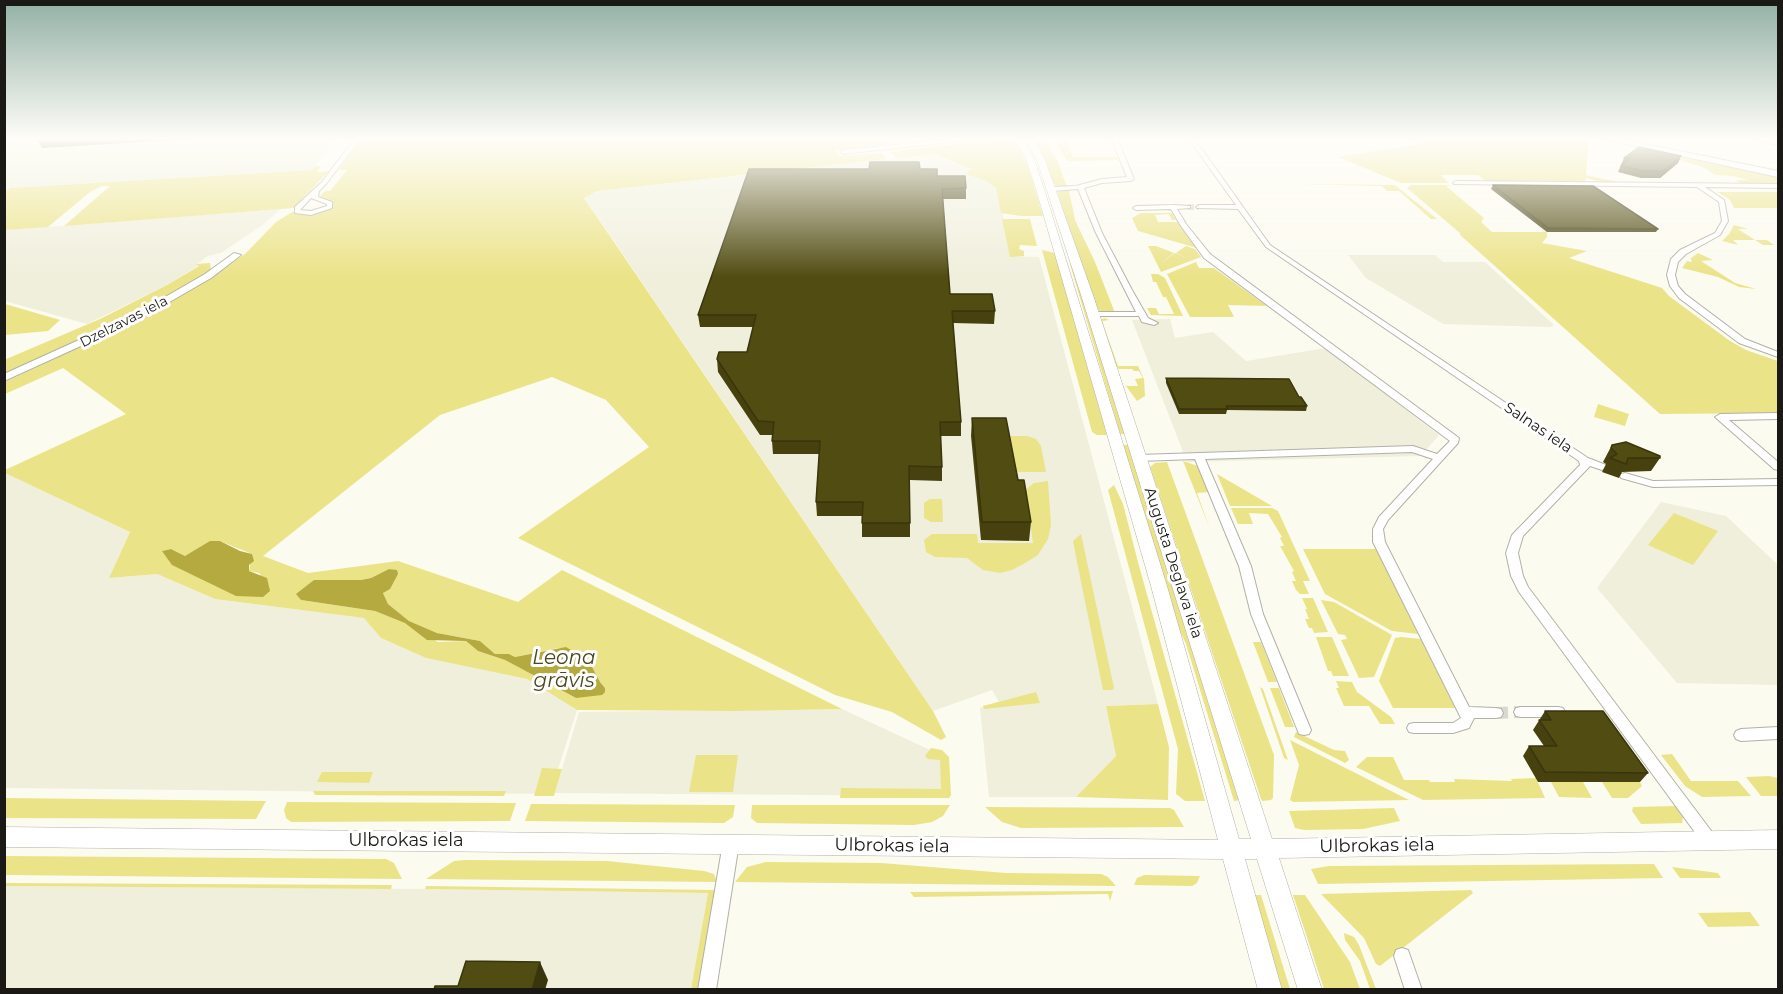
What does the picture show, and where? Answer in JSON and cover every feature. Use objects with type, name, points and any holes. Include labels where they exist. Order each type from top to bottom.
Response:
[{"type":"main road","name":"Augusta Deglava iela","points":[[1043,184],[1159,586],[1270,990]]},
{"type":"main road","name":"Augusta Deglava iela","points":[[1049,184],[1310,990]]},
{"type":"main road","name":"Ulbrokas iela","points":[[4,837],[1231,850],[1779,840]]},
{"type":"street","points":[[316,192],[314,198],[330,203],[330,207],[311,213],[297,212],[297,208],[322,184]]},
{"type":"street","points":[[1052,189],[1090,184]]},
{"type":"street","name":"Salnas iela","points":[[1224,184],[1274,250],[1584,460],[1585,466],[1518,535],[1513,546],[1513,563],[1523,589],[1710,841]]},
{"type":"street","points":[[1557,184],[1779,186]]},
{"type":"street","points":[[1699,186],[1722,201],[1725,221],[1718,234],[1683,252],[1674,261],[1671,275],[1674,286],[1682,296],[1743,341],[1779,356]]},
{"type":"street","points":[[1080,187],[1112,261],[1145,320],[1154,323]]},
{"type":"street","points":[[1199,207],[1214,205],[1240,207]]},
{"type":"street","points":[[1173,207],[1183,225],[1207,256],[1454,438],[1455,441],[1383,519],[1377,533],[1379,542],[1468,720],[1460,727],[1414,728]]},
{"type":"street","points":[[1136,208],[1188,207]]},
{"type":"street","name":"Dzelzavas iela","points":[[4,378],[137,317],[201,281],[237,255]]},
{"type":"street","points":[[1093,314],[1142,314]]},
{"type":"street","points":[[1779,416],[1719,417],[1779,467]]},
{"type":"street","points":[[1139,458],[1413,449],[1438,458]]},
{"type":"street","points":[[1199,456],[1245,567],[1257,614],[1304,730]]},
{"type":"street","points":[[1584,460],[1602,467]]},
{"type":"street","points":[[1625,476],[1653,484],[1779,482]]},
{"type":"street","points":[[1465,712],[1496,713]]},
{"type":"street","points":[[1521,712],[1578,712]]},
{"type":"street","points":[[1598,712],[1616,712]]},
{"type":"street","points":[[1741,735],[1779,733]]},
{"type":"street","points":[[707,990],[731,843]]},
{"type":"street","points":[[1402,956],[1414,990]]},
{"type":"shaded area","points":[[5,184],[71,184],[10,188],[5,192]]},
{"type":"shaded area","points":[[71,184],[316,184],[294,208],[64,226],[110,186],[102,186],[90,192],[48,227],[5,230],[5,192],[10,188]]},
{"type":"shaded area","points":[[335,184],[657,184],[597,191],[584,198],[933,711],[946,737],[941,740],[892,712],[835,695],[518,538],[649,447],[606,400],[552,377],[440,415],[263,556],[308,573],[398,561],[518,602],[562,570],[842,709],[577,710],[527,679],[426,658],[381,638],[364,618],[215,599],[157,574],[109,578],[130,532],[5,473],[5,470],[126,414],[63,368],[5,394],[5,382],[135,321],[198,285],[245,254],[276,222],[292,212],[311,214],[330,209],[333,204],[320,199],[320,196],[325,191],[330,191]],"holes":[[[220,541],[252,554],[249,571],[259,573],[262,577],[162,551],[171,549],[185,556]],[[389,569],[394,570],[394,581],[383,593],[388,604],[409,621],[437,633],[480,641],[495,654],[509,654],[515,657],[558,648],[589,661],[605,688],[576,698],[505,660],[478,651],[466,641],[438,642],[406,623],[375,611],[301,600],[298,595],[314,580],[361,580]]]},
{"type":"shaded area","points":[[657,184],[996,184],[1012,256],[1039,257],[1158,704],[1106,706],[1116,756],[1076,797],[989,797],[980,708],[999,702],[992,690],[933,711],[584,197],[597,191]]},
{"type":"shaded area","points":[[991,184],[1034,184],[1043,216],[1001,213],[996,188]]},
{"type":"shaded area","points":[[1055,184],[1066,184],[1067,187]]},
{"type":"shaded area","points":[[1313,184],[1395,185],[1437,219],[1431,219],[1399,191],[1387,191],[1382,186]]},
{"type":"shaded area","points":[[1411,185],[1455,185],[1446,186],[1484,218],[1481,222],[1492,232],[1547,232],[1547,237],[1542,243],[1587,251],[1569,258],[1662,288],[1669,296],[1730,341],[1746,350],[1778,361],[1778,413],[1660,414],[1407,188]]},
{"type":"shaded area","points":[[1069,190],[1075,220],[1115,313],[1096,310],[1057,192]]},
{"type":"shaded area","points":[[1718,192],[1778,192],[1778,208],[1734,208],[1730,200]]},
{"type":"shaded area","points":[[281,209],[261,226],[221,253],[208,256],[197,264],[199,265],[169,284],[87,324],[5,301],[4,230]]},
{"type":"shaded area","points":[[1141,213],[1172,213],[1176,220],[1172,220],[1169,214],[1155,215],[1158,222],[1178,222],[1197,248],[1138,231],[1132,218]]},
{"type":"shaded area","points":[[1002,219],[1030,219],[1037,246],[1020,245],[1019,249],[1024,251],[1024,256],[1010,257]]},
{"type":"shaded area","points":[[1734,225],[1748,229],[1738,229],[1755,240],[1733,240],[1738,245],[1722,241]]},
{"type":"shaded area","points":[[1755,240],[1767,240],[1774,245],[1763,245]]},
{"type":"shaded area","points":[[1148,246],[1156,246],[1174,253],[1160,264],[1175,253],[1186,258],[1176,253],[1186,246],[1195,249],[1201,257],[1161,272]]},
{"type":"shaded area","points":[[1042,250],[1055,253],[1107,435],[1097,435],[1092,432]]},
{"type":"shaded area","points":[[1698,253],[1713,260],[1701,261],[1735,283],[1756,289],[1739,287],[1718,277],[1682,268]]},
{"type":"shaded area","points":[[1348,255],[1435,255],[1443,262],[1485,262],[1554,325],[1551,327],[1443,324],[1366,278]]},
{"type":"shaded area","points":[[1196,262],[1199,268],[1214,268],[1267,306],[1228,305],[1234,317],[1190,317],[1167,274]]},
{"type":"shaded area","points":[[210,263],[211,270],[173,294],[126,319],[5,374],[4,360],[100,319],[169,284],[199,266],[196,264]]},
{"type":"shaded area","points":[[1070,264],[1072,265],[1126,434],[1120,434]]},
{"type":"shaded area","points":[[1151,274],[1158,274],[1165,278],[1183,316],[1151,315],[1147,308],[1156,308],[1159,314],[1174,314],[1166,297],[1163,297],[1156,282],[1153,282]]},
{"type":"shaded area","points":[[4,304],[60,320],[48,331],[5,335]]},
{"type":"shaded area","points":[[1105,318],[1109,320],[1102,321],[1118,366],[1138,366],[1144,379],[1145,396],[1137,401],[1126,386],[1138,386],[1135,379],[1143,378],[1139,371],[1119,369],[1116,366],[1100,320]]},
{"type":"shaded area","points":[[1170,319],[1175,338],[1213,332],[1246,361],[1326,348],[1439,435],[1421,456],[1187,462],[1132,320]]},
{"type":"shaded area","points":[[1598,404],[1629,414],[1625,426],[1594,417]]},
{"type":"shaded area","points":[[1004,436],[1027,436],[1036,439],[1041,446],[1046,472],[1011,472]]},
{"type":"shaded area","points":[[1123,445],[1129,445],[1240,800],[1234,801],[1186,644],[1164,596]]},
{"type":"shaded area","points":[[1183,461],[1198,466],[1209,492],[1197,493],[1210,529]]},
{"type":"shaded area","points":[[1167,462],[1274,755],[1273,798],[1271,800],[1262,801],[1260,796],[1150,467],[1155,463]]},
{"type":"shaded area","points":[[5,473],[130,532],[109,578],[157,574],[215,599],[365,618],[381,638],[426,658],[527,679],[577,710],[550,794],[5,788]]},
{"type":"shaded area","points":[[1217,474],[1272,506],[1230,506]]},
{"type":"shaded area","points":[[1048,481],[1051,525],[1048,539],[1038,555],[1025,563],[1000,573],[983,570],[967,558],[935,557],[926,552],[924,540],[932,534],[977,534],[978,543],[1033,543],[1025,490],[1034,483]]},
{"type":"shaded area","points":[[1114,485],[1123,504],[1205,801],[1185,801],[1176,794],[1178,749],[1108,490]]},
{"type":"shaded area","points":[[930,499],[942,499],[943,522],[931,522],[924,518],[924,503]]},
{"type":"shaded area","points":[[1661,502],[1726,516],[1778,565],[1778,685],[1677,683],[1597,588]]},
{"type":"shaded area","points":[[1231,508],[1272,508],[1278,511],[1310,581],[1303,581],[1309,594],[1300,594],[1296,590],[1292,581],[1296,581],[1292,572],[1294,571],[1280,546],[1284,546],[1280,538],[1282,537],[1268,514],[1249,513],[1253,524],[1238,524]]},
{"type":"shaded area","points":[[1674,513],[1718,531],[1693,565],[1648,545]]},
{"type":"shaded area","points":[[1081,534],[1114,688],[1112,690],[1103,690],[1077,562],[1073,541]]},
{"type":"shaded area","points":[[1303,549],[1377,549],[1418,634],[1392,631],[1325,594]]},
{"type":"shaded area","points":[[1302,598],[1313,598],[1328,632],[1314,633],[1312,628],[1309,628],[1305,619],[1309,619],[1305,609],[1307,609]]},
{"type":"shaded area","points":[[1321,600],[1334,602],[1392,635],[1374,677],[1359,678],[1341,640],[1347,639],[1345,635],[1338,634]]},
{"type":"shaded area","points":[[1316,637],[1332,637],[1349,676],[1333,676],[1331,671],[1328,671]]},
{"type":"shaded area","points":[[1395,638],[1421,639],[1455,708],[1393,708],[1379,681]]},
{"type":"shaded area","points":[[1253,642],[1261,642],[1277,682],[1268,682]]},
{"type":"shaded area","points":[[1336,681],[1352,682],[1357,692],[1391,717],[1395,724],[1380,724],[1369,706],[1344,706],[1336,688],[1339,688]]},
{"type":"shaded area","points":[[1260,687],[1263,689],[1288,760],[1284,758]]},
{"type":"shaded area","points":[[1270,688],[1279,688],[1294,727],[1285,727]]},
{"type":"shaded area","points":[[1036,692],[1040,703],[984,709],[983,706]]},
{"type":"shaded area","points":[[1158,704],[1169,747],[1168,800],[1076,797],[1116,756],[1106,706]]},
{"type":"shaded area","points":[[842,709],[945,757],[947,796],[555,793],[579,712]]},
{"type":"shaded area","points":[[1296,732],[1334,750],[1345,751],[1349,760],[1345,763],[1294,737]]},
{"type":"shaded area","points":[[1290,740],[1409,800],[1293,802],[1290,800],[1299,765]]},
{"type":"shaded area","points":[[931,748],[942,750],[949,757],[951,795],[949,798],[840,798],[841,788],[941,789],[940,760],[928,759],[925,756]]},
{"type":"shaded area","points":[[1672,754],[1691,781],[1738,781],[1751,796],[1702,797],[1685,786],[1661,755]]},
{"type":"shaded area","points":[[696,755],[738,755],[733,792],[689,792]]},
{"type":"shaded area","points":[[1367,757],[1393,757],[1404,780],[1455,782],[1454,779],[1512,781],[1511,779],[1536,778],[1545,798],[1423,800],[1356,767]]},
{"type":"shaded area","points":[[542,768],[562,769],[554,796],[534,796]]},
{"type":"shaded area","points":[[322,772],[373,772],[369,783],[317,782]]},
{"type":"shaded area","points":[[1746,777],[1778,778],[1778,796],[1761,796]]},
{"type":"shaded area","points":[[1551,782],[1583,782],[1592,798],[1559,797]]},
{"type":"shaded area","points":[[1602,782],[1640,782],[1642,786],[1628,798],[1612,798]]},
{"type":"shaded area","points":[[313,791],[506,791],[504,796],[315,795]]},
{"type":"shaded area","points":[[5,798],[266,801],[256,819],[5,818]]},
{"type":"shaded area","points":[[287,802],[516,803],[510,821],[291,822],[286,818],[284,810]]},
{"type":"shaded area","points":[[531,804],[735,805],[733,817],[724,823],[525,821]]},
{"type":"shaded area","points":[[752,805],[950,805],[943,816],[932,822],[914,825],[757,823],[751,818]]},
{"type":"shaded area","points":[[1676,806],[1683,817],[1682,823],[1641,824],[1632,811],[1633,807]]},
{"type":"shaded area","points":[[985,807],[1170,808],[1174,810],[1184,827],[1021,828],[1002,822]]},
{"type":"shaded area","points":[[1394,808],[1400,821],[1363,829],[1304,830],[1295,828],[1289,811]]},
{"type":"shaded area","points":[[5,856],[386,859],[394,863],[402,879],[5,875]]},
{"type":"shaded area","points":[[454,861],[607,861],[704,871],[714,874],[717,882],[426,879]]},
{"type":"shaded area","points":[[766,862],[881,863],[1006,873],[1101,874],[1108,877],[1116,886],[735,882],[747,867]]},
{"type":"shaded area","points":[[1654,864],[1663,878],[1318,884],[1311,869],[1329,866]]},
{"type":"shaded area","points":[[1672,867],[1718,873],[1721,878],[1680,878]]},
{"type":"shaded area","points":[[1144,875],[1200,876],[1197,883],[1192,886],[1134,885],[1137,878]]},
{"type":"shaded area","points":[[5,883],[392,885],[391,889],[5,886]]},
{"type":"shaded area","points":[[5,886],[708,893],[691,989],[5,990]]},
{"type":"shaded area","points":[[426,886],[715,890],[699,989],[691,989],[708,893],[425,889]]},
{"type":"shaded area","points":[[1471,890],[1473,893],[1380,966],[1376,964],[1364,938],[1321,894]]},
{"type":"shaded area","points":[[1113,891],[1110,901],[1108,894],[914,897],[910,892]]},
{"type":"shaded area","points":[[1253,895],[1261,895],[1290,989],[1281,989]]},
{"type":"shaded area","points":[[1293,895],[1305,895],[1350,962],[1360,989],[1324,989]]},
{"type":"shaded area","points":[[1750,912],[1760,926],[1708,927],[1698,913]]},
{"type":"shaded area","points":[[1344,933],[1354,937],[1359,945],[1376,989],[1370,989],[1360,961],[1345,940]]},
{"type":"water","points":[[210,541],[220,541],[252,554],[254,561],[249,565],[249,571],[267,578],[270,591],[263,597],[236,596],[172,565],[162,551],[171,549],[185,556]]},
{"type":"water","name":"Leona grāvis","points":[[389,569],[397,570],[398,574],[390,589],[383,593],[388,604],[409,621],[437,633],[480,641],[495,654],[509,654],[515,657],[566,647],[589,661],[605,688],[605,692],[602,695],[576,698],[505,660],[478,651],[466,641],[427,640],[405,623],[375,611],[301,600],[296,594],[314,580],[361,580]]},
{"type":"building","points":[[744,184],[966,184],[966,188],[942,189],[950,294],[992,294],[995,311],[952,311],[961,422],[940,422],[942,467],[909,466],[910,523],[862,523],[863,502],[816,502],[820,441],[772,441],[774,422],[758,421],[717,359],[719,352],[747,352],[756,315],[698,315]]},
{"type":"building","points":[[1493,185],[1593,186],[1658,229],[1548,228]]},
{"type":"building","points":[[1166,378],[1289,379],[1307,406],[1226,406],[1228,409],[1179,409]]},
{"type":"building","points":[[972,418],[1006,418],[1018,480],[1024,480],[1031,522],[982,522]]},
{"type":"building","points":[[1626,442],[1660,456],[1660,458],[1628,458],[1626,464],[1610,458],[1617,454],[1611,448],[1612,445]]},
{"type":"building","points":[[1545,711],[1603,711],[1648,773],[1545,772],[1529,746],[1557,746],[1539,720],[1551,720]]},
{"type":"building","points":[[466,961],[540,962],[532,990],[434,990],[435,986],[458,986]]},
{"type":"tunnel","points":[[1188,207],[1199,207]]},
{"type":"tunnel","points":[[1496,713],[1521,712]]}]
